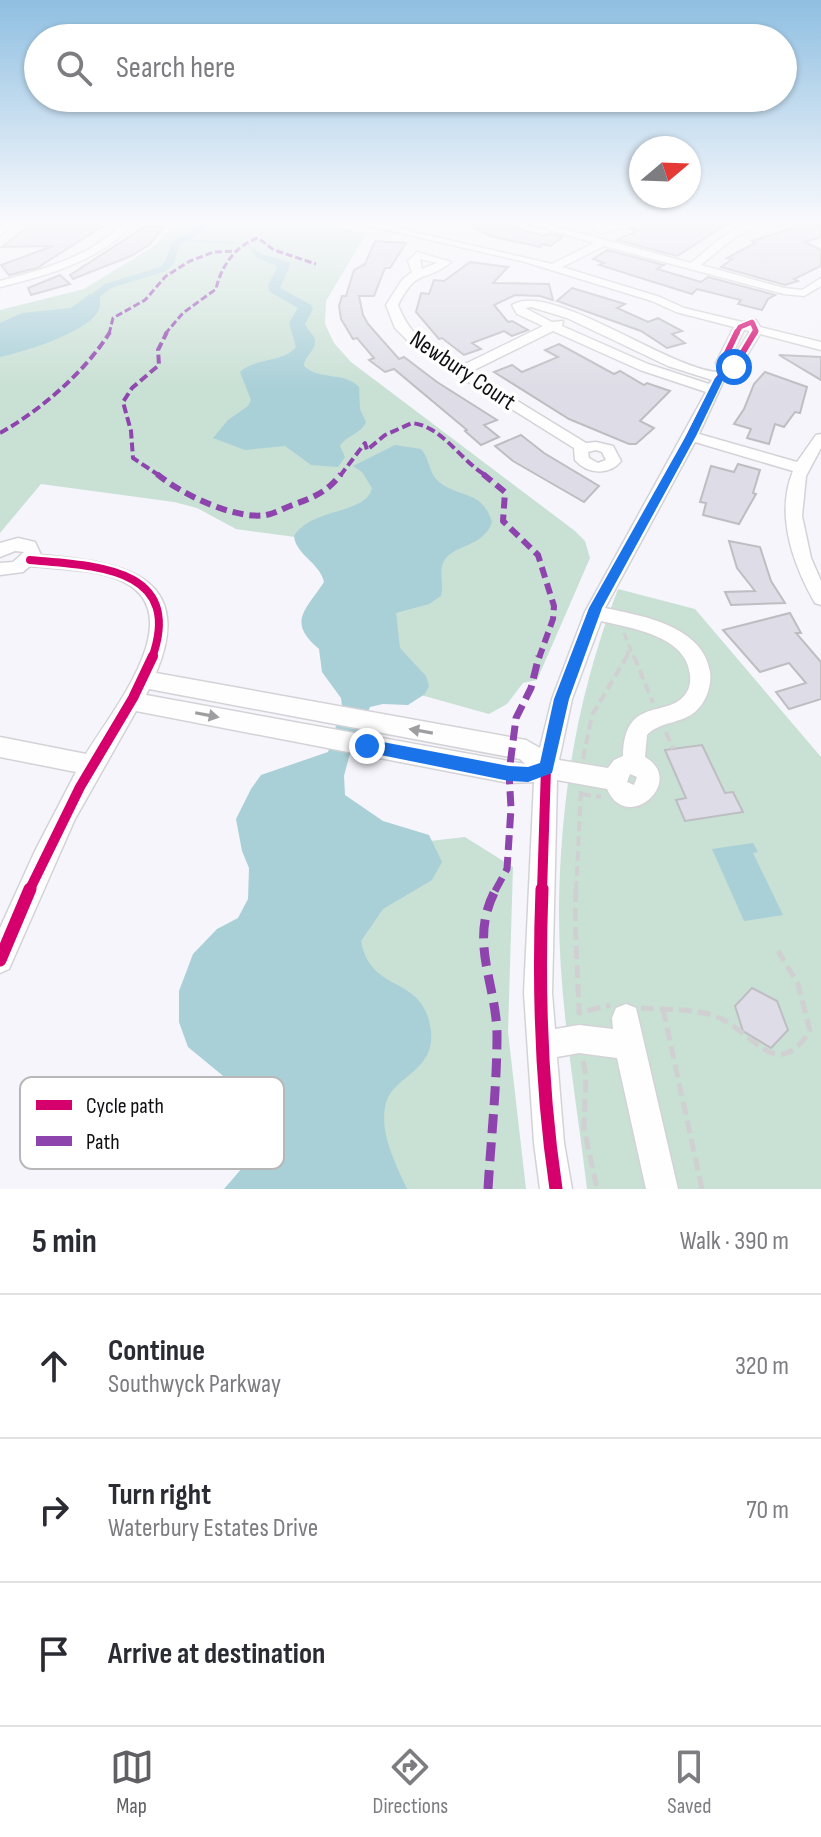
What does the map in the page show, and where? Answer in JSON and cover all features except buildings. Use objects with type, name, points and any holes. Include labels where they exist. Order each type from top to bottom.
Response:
[{"type":"street","points":[[0,284],[19,277]]},
{"type":"street","name":"Newbury Court","points":[[406,277],[392,305],[394,316],[421,347],[584,448]]},
{"type":"street","points":[[587,277],[656,299],[680,310],[821,346]]},
{"type":"street","points":[[734,277],[804,293],[821,281]]},
{"type":"street","points":[[526,303],[568,316],[719,380],[644,367],[521,312],[518,305],[526,303]]},
{"type":"street","points":[[461,371],[554,327],[568,316]]},
{"type":"street","points":[[749,327],[821,336]]},
{"type":"street","points":[[556,1189],[541,1045],[538,951],[546,768],[562,699],[594,612],[719,380],[734,367],[749,327]]},
{"type":"street","points":[[644,367],[652,353]]},
{"type":"street","points":[[691,436],[800,468]]},
{"type":"street","points":[[821,438],[800,468],[793,493],[793,522],[802,555],[821,598]]},
{"type":"street","points":[[0,551],[24,544],[32,550],[30,560]]},
{"type":"street","points":[[0,569],[17,568],[30,560],[117,572],[146,588],[159,616],[154,656],[91,765],[0,960]]},
{"type":"street","points":[[130,701],[466,765],[528,774],[546,768],[615,780],[626,793],[642,795],[649,782],[644,772],[634,765],[634,742],[638,731],[646,722],[668,716],[691,704],[700,686],[700,666],[678,639],[650,626],[594,612]]},
{"type":"street","points":[[143,679],[526,750],[546,768]]},
{"type":"street","points":[[466,765],[468,740]]},
{"type":"street","points":[[0,747],[91,765]]},
{"type":"street","points":[[541,1045],[579,1026],[595,1043],[626,1023],[662,1189]]},
{"type":"path","points":[[617,618],[673,749]]},
{"type":"path","points":[[597,1189],[584,1128],[586,1075],[579,1026],[578,941],[574,923],[581,774],[590,719],[627,659],[630,646]]},
{"type":"path","points":[[579,1026],[608,1004],[626,1023],[663,1009],[718,1016],[770,1053],[791,1053],[803,1045],[810,1031],[798,984],[778,951]]},
{"type":"path","points":[[663,1009],[702,1189]]},
{"type":"green space","points":[[103,277],[340,277],[326,301],[325,324],[334,343],[351,362],[585,541],[590,558],[537,680],[523,683],[507,704],[489,714],[367,680],[355,545],[236,529],[197,508],[174,502],[41,484],[0,533],[0,310],[84,289]]},
{"type":"green space","points":[[618,589],[695,609],[821,757],[821,1189],[587,1189],[561,975],[560,863],[568,783],[582,705]]},
{"type":"green space","points":[[465,837],[513,867],[508,1032],[526,1189],[270,1189],[274,1169],[284,1169],[284,1113],[332,852]]},
{"type":"water","points":[[272,277],[285,277],[280,288],[313,309],[305,324],[315,345],[304,366],[310,371],[346,379],[359,387],[360,409],[366,422],[340,446],[345,457],[338,467],[311,465],[285,446],[245,450],[213,438],[251,400],[240,372],[254,364],[284,356],[296,347],[289,323],[298,308],[270,292],[268,285]]},
{"type":"water","points":[[90,294],[100,295],[98,311],[80,328],[53,341],[0,357],[0,323],[22,313],[71,308]]},
{"type":"water","points":[[395,445],[421,449],[436,479],[482,504],[492,522],[482,537],[447,557],[442,567],[441,596],[429,604],[396,613],[400,648],[426,676],[429,686],[425,694],[408,705],[370,707],[344,776],[345,795],[383,821],[429,835],[442,862],[432,880],[383,909],[361,941],[375,970],[419,1001],[427,1013],[431,1032],[426,1057],[395,1088],[385,1107],[387,1139],[407,1189],[224,1189],[241,1169],[284,1169],[284,1077],[224,1077],[188,1047],[179,1022],[179,991],[193,954],[217,929],[238,918],[248,899],[249,868],[242,851],[236,819],[251,789],[261,775],[328,752],[342,706],[341,698],[322,672],[319,649],[309,640],[302,624],[302,616],[324,582],[318,569],[299,549],[294,536],[313,520],[360,503],[368,497],[372,488],[362,472],[353,466]]},
{"type":"water","points":[[753,843],[758,852],[753,853],[783,915],[744,921],[712,849]]},
{"type":"waterway","points":[[81,306],[108,286],[136,277]]},
{"type":"marked path","points":[[0,433],[42,404],[74,375],[109,334],[113,318],[145,300],[165,277]]},
{"type":"marked path","points":[[219,277],[216,289],[183,313],[164,336],[158,350],[159,365],[132,388],[123,402],[131,431],[133,458],[171,486],[236,514],[266,515],[331,488],[365,443],[367,450],[400,426],[423,424],[502,488],[507,499],[503,521],[538,555],[554,606],[553,619],[544,637],[531,688],[516,718],[509,773],[511,808],[507,869],[485,910],[483,941],[497,1032],[488,1189]]},
{"type":"cycle path","points":[[556,1189],[549,1143],[538,993],[546,768],[562,699],[596,608],[691,436],[719,378],[734,367],[756,331],[752,322],[740,327],[722,363],[725,372]]},
{"type":"cycle path","points":[[0,960],[67,811],[147,671],[159,631],[158,612],[152,595],[136,580],[91,566],[30,560]]},
{"type":"route","points":[[367,746],[509,773],[528,774],[546,768],[562,699],[596,608],[691,436],[719,378],[734,367]]}]
